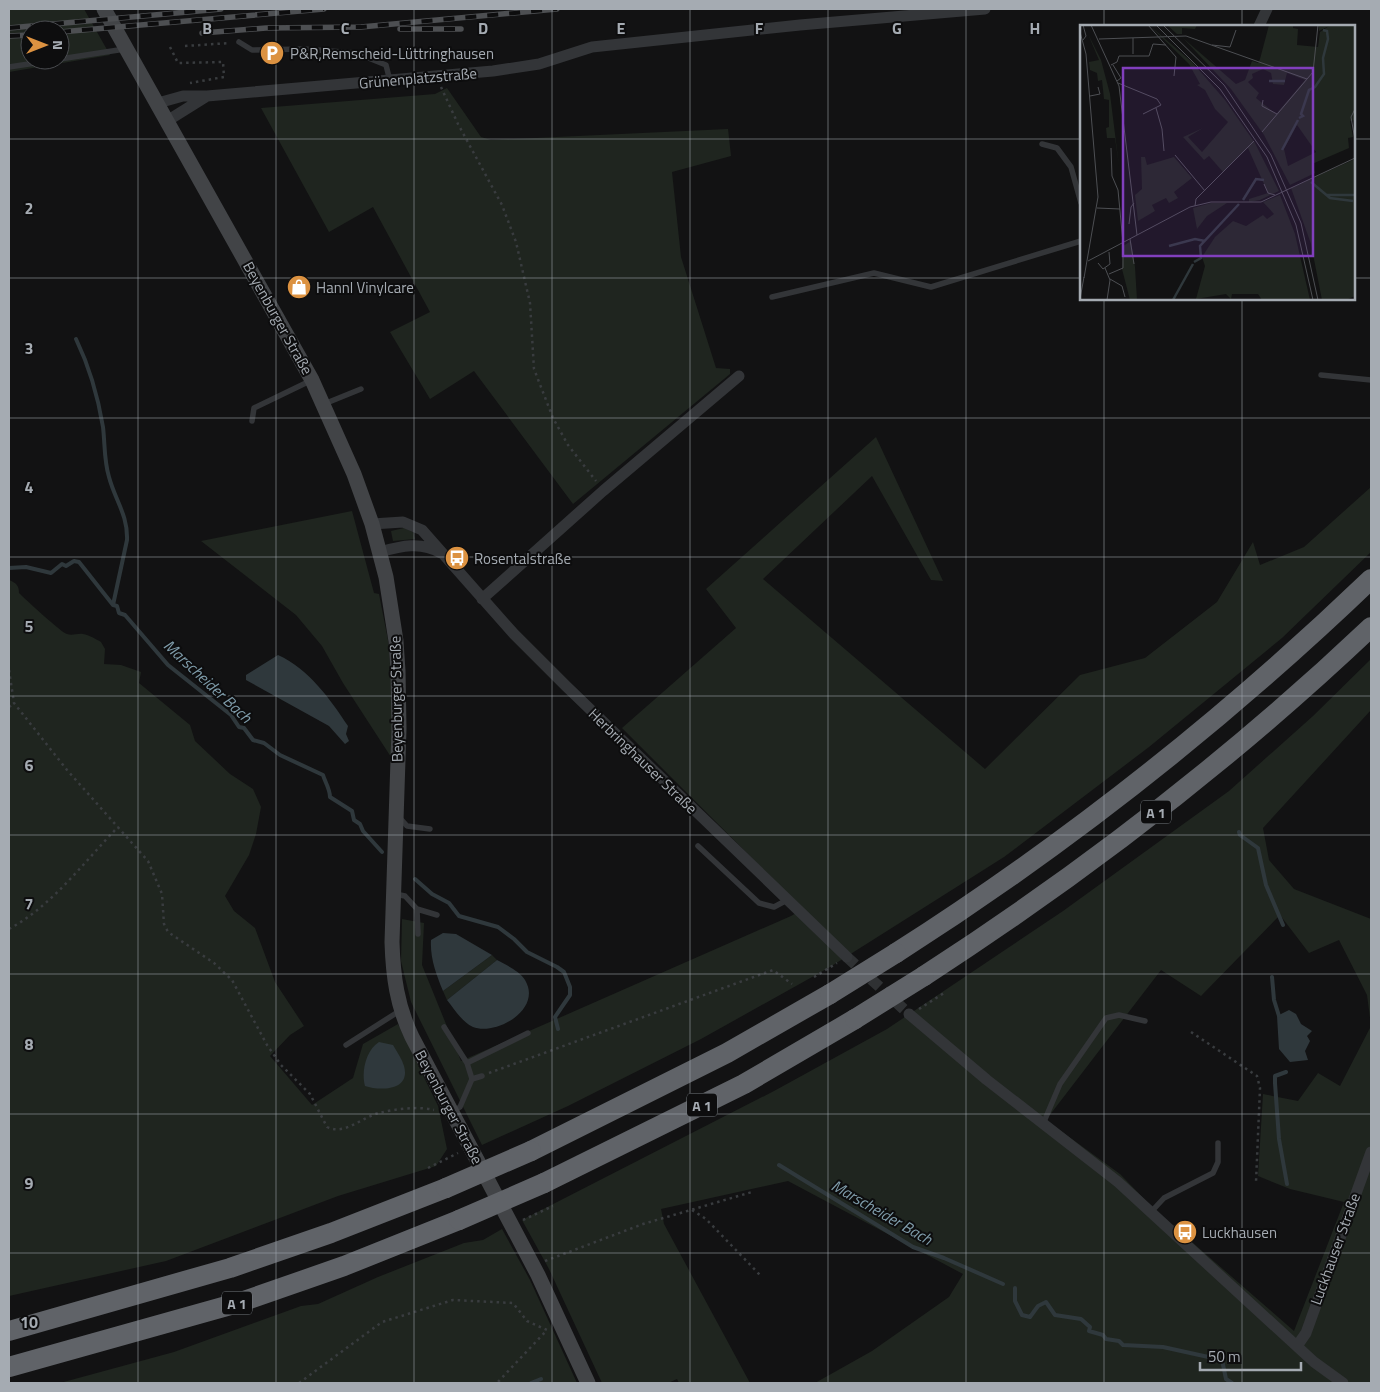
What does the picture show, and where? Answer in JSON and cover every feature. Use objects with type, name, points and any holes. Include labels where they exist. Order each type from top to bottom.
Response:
[{"type":"highway","name":"A 1","points":[[9,1331],[230,1268],[331,1233],[446,1188],[531,1151],[727,1053],[830,994],[896,953],[1057,844],[1230,708],[1371,579]]},
{"type":"highway","name":"A 1","points":[[9,1367],[241,1302],[344,1266],[459,1220],[544,1183],[744,1084],[924,976],[1081,869],[1253,735],[1371,627]]},
{"type":"main road","name":"Beyenburger Straße","points":[[104,9],[312,380],[354,474],[372,524],[380,552],[390,603],[398,671],[393,970],[401,1010],[446,1113],[533,1266],[561,1322],[588,1383]]},
{"type":"street","name":"Grünenplatzstraße","points":[[158,103],[184,96],[207,96],[437,77],[524,67],[592,47],[800,24],[985,9]]},
{"type":"street","points":[[1259,25],[1267,9]]},
{"type":"street","name":"Grünenplatzstraße","points":[[167,122],[207,96]]},
{"type":"street","points":[[482,599],[604,491],[739,376]]},
{"type":"street","name":"Herbringhauser Straße","points":[[372,524],[394,522],[413,524],[429,536],[482,599],[584,704],[787,900],[844,959]]},
{"type":"street","name":"Herbringhauser Straße","points":[[380,552],[405,546],[418,546],[431,547],[446,556]]},
{"type":"street","points":[[912,1013],[1043,1124],[1118,1182],[1297,1346],[1343,1383]]},
{"type":"street","name":"Luckhauser Straße","points":[[1297,1346],[1306,1333],[1371,1152]]},
{"type":"lane","points":[[239,42],[252,50],[304,49],[364,55],[386,65],[390,81]]},
{"type":"lane","points":[[70,57],[126,48]]},
{"type":"lane","points":[[1042,144],[1057,148],[1070,167],[1080,201]]},
{"type":"lane","points":[[772,297],[874,273],[931,287],[1080,241]]},
{"type":"lane","points":[[1321,375],[1371,380]]},
{"type":"lane","points":[[252,421],[254,408],[312,380]]},
{"type":"lane","points":[[324,404],[361,389]]},
{"type":"lane","points":[[396,816],[407,826],[430,829]]},
{"type":"lane","points":[[698,846],[759,903],[774,906],[787,900]]},
{"type":"lane","points":[[394,894],[405,896],[417,908],[437,915]]},
{"type":"lane","points":[[417,908],[418,934]]},
{"type":"lane","points":[[346,1045],[401,1010]]},
{"type":"lane","points":[[1043,1124],[1060,1084],[1106,1018],[1119,1015],[1145,1021]]},
{"type":"lane","points":[[444,1027],[467,1062],[472,1079],[460,1107],[446,1113]]},
{"type":"lane","points":[[467,1062],[528,1032]]},
{"type":"lane","points":[[472,1079],[484,1075]]},
{"type":"lane","points":[[1151,1212],[1164,1198],[1213,1173],[1218,1162],[1218,1143]]},
{"type":"path","points":[[185,46],[239,42]]},
{"type":"path","points":[[170,47],[178,63],[223,62],[224,76],[188,83]]},
{"type":"path","points":[[437,77],[458,124],[502,205],[516,242],[530,303],[534,370],[550,410],[568,445],[604,491]]},
{"type":"path","points":[[9,670],[14,703],[67,770],[137,846],[157,878],[162,894],[164,924],[168,932],[214,963],[232,980],[267,1045],[281,1065],[310,1094],[327,1128],[337,1130],[379,1113],[399,1110],[422,1109],[446,1113]]},
{"type":"path","points":[[9,707],[14,703]]},
{"type":"path","points":[[9,929],[55,895],[118,827]]},
{"type":"path","points":[[814,977],[844,959]]},
{"type":"path","points":[[484,1075],[773,970],[792,984]]},
{"type":"path","points":[[912,1013],[944,993]]},
{"type":"path","points":[[1192,1032],[1257,1076],[1260,1088],[1256,1182]]},
{"type":"path","points":[[428,1168],[459,1153]]},
{"type":"path","points":[[533,1266],[643,1224],[752,1192]]},
{"type":"path","points":[[523,1220],[554,1206]]},
{"type":"path","points":[[691,1210],[706,1220],[760,1275]]},
{"type":"path","points":[[299,1383],[382,1322],[453,1300],[513,1303],[527,1321],[547,1330],[497,1383]]},
{"type":"shaded area","points":[[9,9],[84,9],[110,55],[70,62],[70,20],[20,20],[21,70],[9,72]]},
{"type":"shaded area","points":[[447,88],[481,137],[491,140],[728,129],[731,156],[672,172],[681,257],[716,368],[730,369],[730,374],[573,504],[474,371],[430,399],[390,332],[430,312],[373,207],[329,232],[261,108],[435,94]]},
{"type":"shaded area","points":[[876,437],[943,581],[931,580],[872,476],[763,579],[985,769],[1080,675],[1145,658],[1217,602],[1253,542],[1260,565],[1304,547],[1371,487],[1371,552],[1282,638],[1149,747],[1004,857],[830,967],[701,1039],[568,1106],[482,1145],[411,1002],[401,961],[402,919],[424,923],[422,965],[461,1061],[791,916],[803,909],[622,728],[736,628],[706,589]]},
{"type":"shaded area","points":[[352,511],[374,593],[379,594],[388,640],[393,699],[391,757],[343,683],[322,646],[296,615],[201,541]]},
{"type":"shaded area","points":[[404,528],[413,532],[415,539],[393,541],[391,531]]},
{"type":"shaded area","points":[[9,580],[17,585],[22,596],[64,632],[69,635],[85,635],[101,642],[105,649],[104,664],[121,665],[141,672],[139,683],[190,725],[195,741],[230,774],[253,789],[261,807],[256,834],[249,855],[225,896],[234,911],[255,928],[275,982],[304,1026],[290,1035],[270,1056],[312,1105],[353,1078],[363,1044],[398,1024],[438,1106],[447,1149],[436,1166],[338,1196],[166,1261],[9,1296]]},
{"type":"shaded area","points":[[278,655],[309,676],[326,695],[348,726],[346,734],[349,741],[345,744],[329,726],[246,680],[246,675]]},
{"type":"shaded area","points":[[1371,659],[1371,710],[1263,828],[1269,860],[1294,889],[1371,919],[1371,1025],[1367,995],[1339,940],[1309,953],[1280,915],[1201,996],[1161,970],[1046,1120],[1120,1174],[1154,1209],[1294,1331],[1344,1202],[1290,1189],[1258,1176],[1263,1094],[1298,1101],[1318,1073],[1340,1086],[1371,1026],[1371,1383],[815,1383],[872,1351],[949,1297],[963,1274],[788,1181],[661,1209],[664,1224],[750,1383],[679,1383],[677,1379],[668,1383],[602,1383],[549,1269],[522,1220],[774,1091],[887,1029],[1063,911],[1229,791],[1313,716]]},
{"type":"shaded area","points":[[443,933],[456,934],[492,955],[443,991],[434,966],[431,940]]},
{"type":"shaded area","points":[[492,955],[497,960],[447,1000],[443,991]]},
{"type":"shaded area","points":[[497,960],[512,968],[523,977],[529,991],[528,1001],[514,1018],[504,1024],[493,1028],[482,1029],[473,1027],[462,1019],[447,1000]]},
{"type":"shaded area","points":[[1289,1010],[1296,1014],[1301,1024],[1312,1031],[1307,1036],[1310,1041],[1305,1051],[1308,1060],[1290,1062],[1279,1049],[1277,1016]]},
{"type":"shaded area","points":[[379,1042],[393,1045],[401,1058],[405,1074],[399,1085],[386,1088],[365,1086],[364,1068],[371,1050]]},
{"type":"shaded area","points":[[502,1229],[530,1280],[577,1383],[60,1383],[174,1352],[301,1306],[318,1304],[378,1277],[464,1243],[483,1240]]},
{"type":"waterway","points":[[76,339],[96,393],[103,427],[107,471],[127,531],[127,540],[113,605]]},
{"type":"waterway","name":"Marscheider Bach","points":[[9,568],[26,567],[51,573],[62,564],[66,566],[74,561],[79,562],[113,605],[117,606],[119,613],[125,615],[168,665],[231,715],[239,727],[244,728],[253,740],[264,743],[280,755],[323,775],[330,797],[352,811],[354,820],[360,824],[363,831],[382,852]]},
{"type":"waterway","points":[[1239,832],[1240,835],[1258,848],[1266,885],[1283,925]]},
{"type":"waterway","name":"Marscheider Bach","points":[[415,879],[432,894],[449,903],[459,916],[498,927],[527,952],[564,972],[570,987],[570,995],[555,1017],[558,1029]]},
{"type":"waterway","points":[[1272,977],[1274,1000],[1279,1016]]},
{"type":"waterway","points":[[1286,1072],[1275,1076],[1275,1083],[1279,1139],[1287,1184]]},
{"type":"waterway","name":"Marscheider Bach","points":[[779,1165],[913,1247],[944,1258],[1003,1284]]},
{"type":"waterway","name":"Marscheider Bach","points":[[1015,1288],[1015,1301],[1022,1315],[1030,1317],[1038,1306],[1046,1302],[1055,1315],[1081,1319],[1090,1327],[1089,1331],[1103,1335],[1106,1339],[1119,1341],[1123,1345],[1163,1347],[1222,1360],[1226,1379],[1232,1383]]},
{"type":"waterway","points":[[531,1383],[541,1379]]},
{"type":"tunnel","points":[[847,957],[909,1014]]},
{"type":"railway","points":[[9,28],[221,9]]},
{"type":"railway","points":[[70,31],[324,9]]},
{"type":"railway","points":[[202,33],[266,28],[361,27],[557,9]]},
{"type":"railway","points":[[400,29],[461,29]]},
{"type":"railway","points":[[9,36],[20,35]]},
{"type":"place","name":"P&R,Remscheid-Lüttringhausen","points":[[272,53]]},
{"type":"place","name":"Hannl Vinylcare","points":[[299,287]]},
{"type":"place","name":"Rosentalstraße","points":[[457,558]]},
{"type":"place","name":"Luckhausen","points":[[1185,1232]]}]
